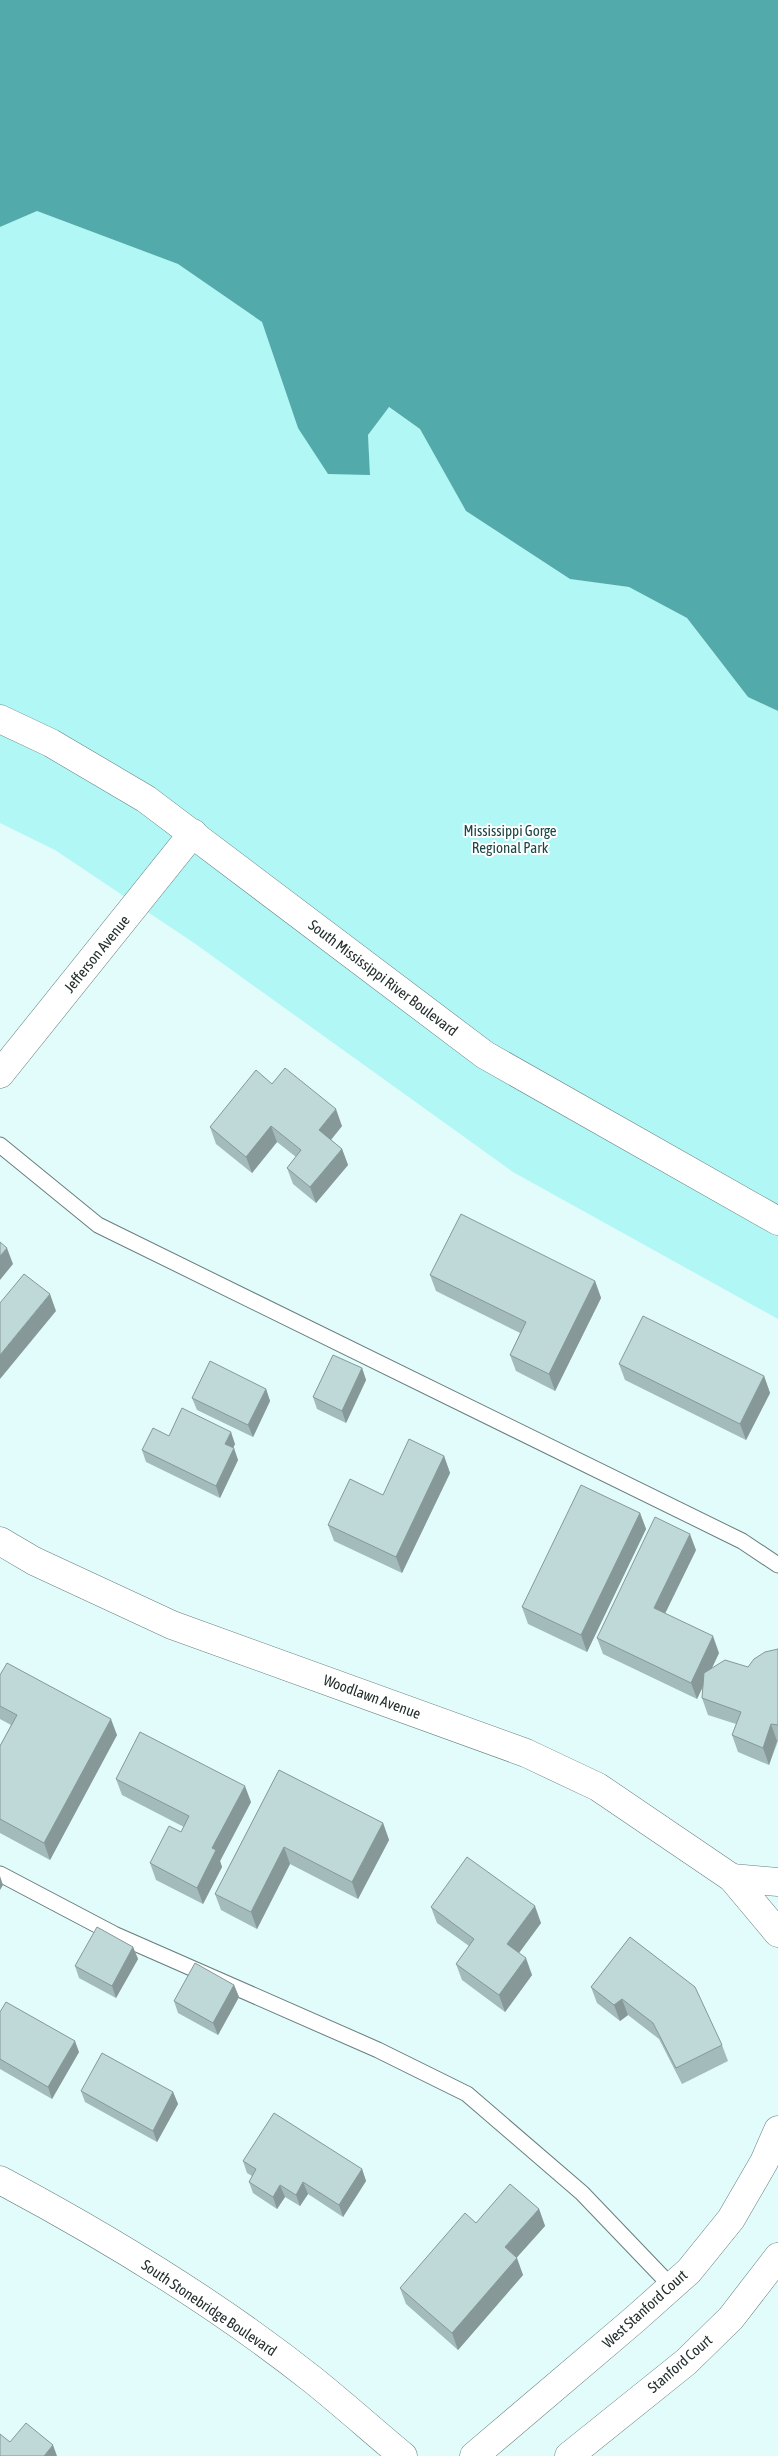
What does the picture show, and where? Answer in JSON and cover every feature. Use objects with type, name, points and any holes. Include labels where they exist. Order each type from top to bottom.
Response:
[{"type":"street","name":"South Mississippi River Boulevard","points":[[0,719],[51,743],[104,772],[193,832],[408,999],[485,1055],[778,1221]]},
{"type":"street","name":"Jefferson Avenue","points":[[0,1074],[193,832]]},
{"type":"street","name":"Woodlawn Avenue","points":[[0,1541],[34,1561],[172,1625],[526,1753],[598,1787],[732,1878],[778,1933]]},
{"type":"street","name":"Woodlawn Avenue","points":[[732,1878],[778,1882]]},
{"type":"street","name":"West Stanford Court","points":[[474,2456],[689,2271],[731,2219],[764,2162],[778,2130]]},
{"type":"street","name":"South Stonebridge Boulevard","points":[[0,2180],[74,2219],[196,2295],[312,2380],[403,2456]]},
{"type":"street","name":"Stanford Court","points":[[569,2456],[686,2362],[731,2318],[778,2257]]},
{"type":"lane","points":[[0,1145],[98,1225],[742,1541],[778,1565]]},
{"type":"lane","points":[[0,1874],[114,1934],[378,2050],[467,2094],[582,2193],[671,2286]]},
{"type":"green space","name":"Mississippi Gorge Regional Park","points":[[37,211],[178,264],[262,322],[298,428],[370,475],[368,435],[388,407],[420,429],[466,511],[570,579],[629,587],[687,618],[748,697],[778,711],[778,1319],[513,1172],[197,945],[55,850],[0,823],[0,227]]},
{"type":"shaded area","points":[[0,0],[778,0],[778,711],[748,697],[687,618],[629,587],[570,579],[466,511],[420,429],[389,407],[368,435],[370,475],[328,474],[298,428],[262,322],[178,264],[37,211],[0,227]]},
{"type":"building","points":[[285,1068],[336,1109],[319,1130],[342,1149],[310,1187],[287,1168],[301,1150],[271,1126],[246,1157],[210,1127],[256,1070],[272,1084]]},
{"type":"building","points":[[461,1214],[595,1281],[549,1374],[510,1355],[526,1322],[430,1275]]},
{"type":"building","points":[[0,1242],[7,1248],[0,1256]]},
{"type":"building","points":[[24,1274],[50,1294],[0,1355],[0,1303]]},
{"type":"building","points":[[643,1316],[764,1376],[740,1424],[619,1364]]},
{"type":"building","points":[[333,1355],[362,1368],[342,1411],[313,1397]]},
{"type":"building","points":[[210,1361],[266,1389],[248,1425],[192,1398]]},
{"type":"building","points":[[182,1408],[231,1432],[225,1444],[234,1448],[216,1486],[142,1450],[153,1428],[169,1436]]},
{"type":"building","points":[[409,1439],[444,1456],[396,1557],[328,1525],[350,1479],[383,1495]]},
{"type":"building","points":[[581,1485],[640,1513],[581,1635],[522,1607]]},
{"type":"building","points":[[655,1517],[690,1534],[654,1608],[713,1636],[691,1683],[597,1638]]},
{"type":"building","points":[[778,1649],[778,1725],[771,1724],[763,1748],[732,1735],[741,1712],[702,1698],[704,1673],[725,1660],[748,1667],[754,1659],[765,1652]]},
{"type":"building","points":[[7,1663],[111,1719],[44,1843],[0,1819],[0,1746],[17,1715],[0,1706],[0,1675]]},
{"type":"building","points":[[140,1732],[245,1786],[212,1848],[216,1850],[197,1888],[150,1863],[169,1826],[181,1832],[189,1816],[116,1779]]},
{"type":"building","points":[[279,1770],[383,1823],[352,1882],[284,1847],[251,1912],[215,1894]]},
{"type":"building","points":[[467,1857],[535,1906],[507,1944],[526,1958],[499,1995],[456,1964],[474,1939],[431,1907]]},
{"type":"building","points":[[97,1927],[133,1947],[112,1986],[75,1966]]},
{"type":"building","points":[[630,1937],[695,1987],[722,2045],[676,2068],[653,2023],[622,1999],[614,2005],[591,1987]]},
{"type":"building","points":[[195,1963],[234,1985],[213,2023],[174,2001]]},
{"type":"building","points":[[6,2002],[75,2041],[48,2087],[0,2059],[0,2012]]},
{"type":"building","points":[[102,2053],[173,2092],[153,2131],[81,2091]]},
{"type":"building","points":[[274,2113],[362,2169],[339,2205],[303,2182],[296,2195],[280,2185],[273,2197],[249,2182],[256,2169],[243,2161]]},
{"type":"building","points":[[510,2184],[539,2209],[505,2247],[517,2258],[452,2333],[400,2288],[465,2213],[476,2223]]},
{"type":"building","points":[[26,2423],[53,2445],[44,2456],[0,2456],[0,2434],[10,2442]]}]
